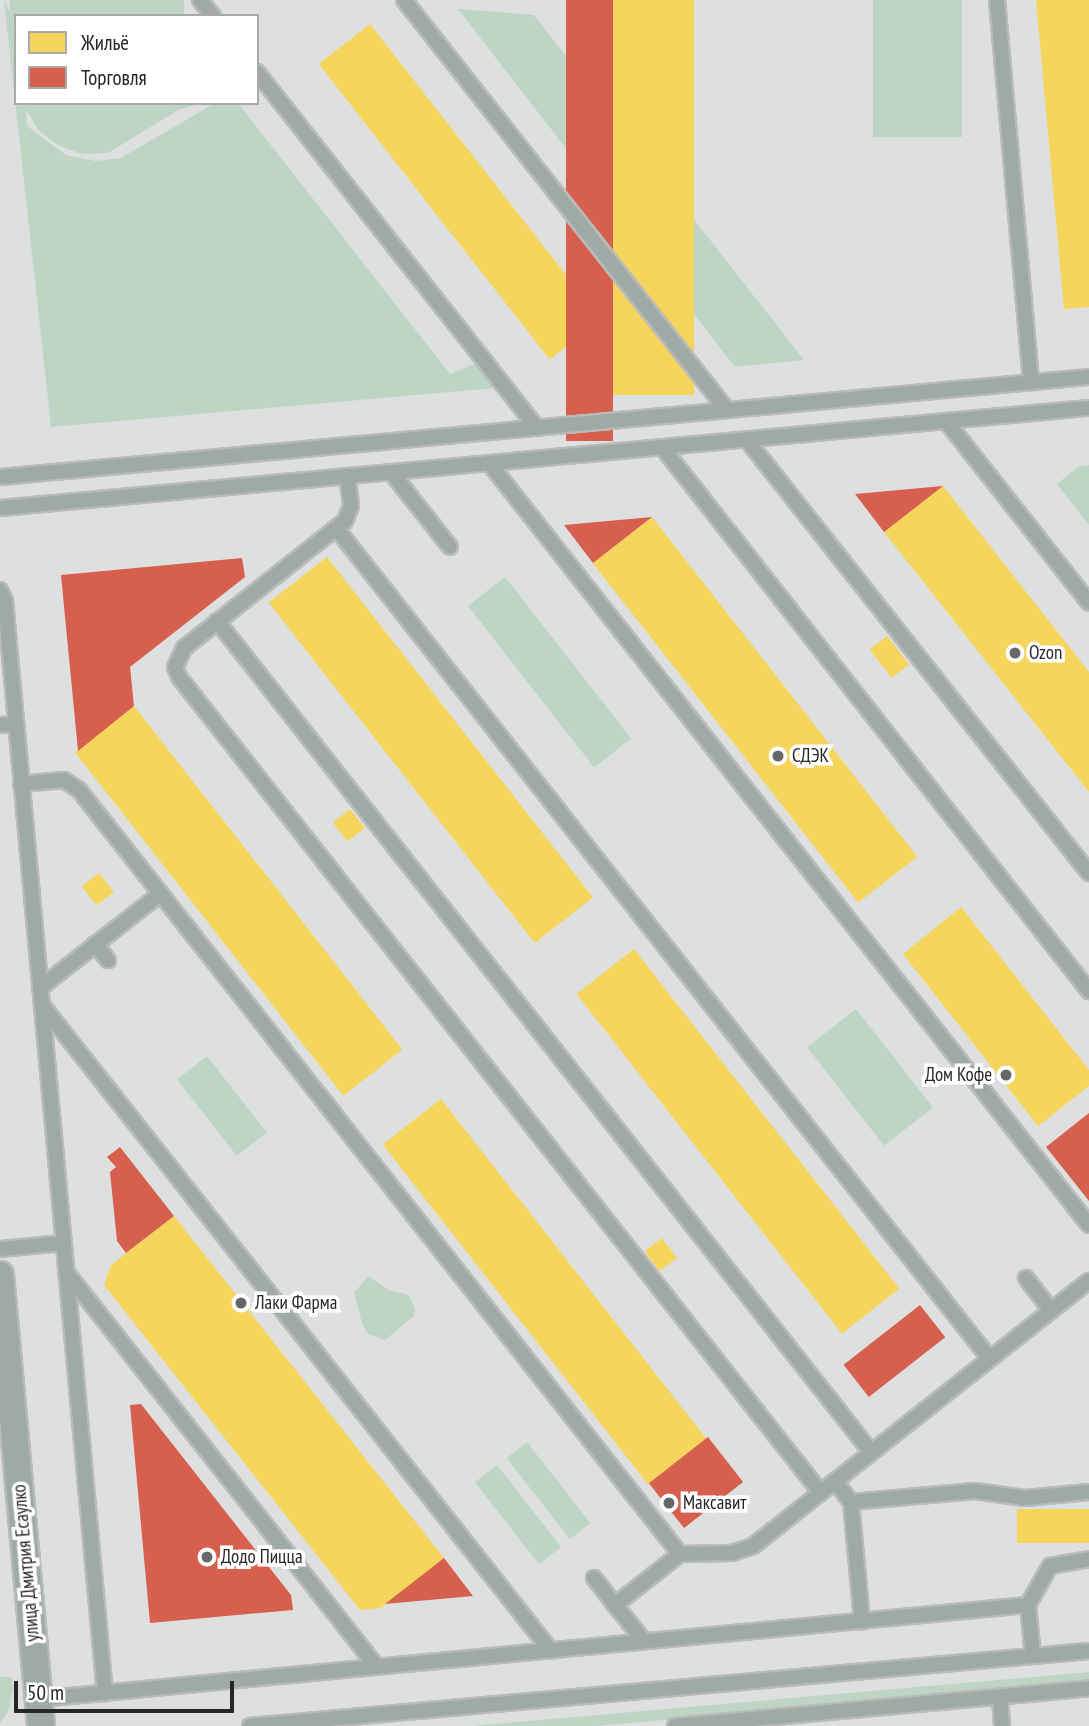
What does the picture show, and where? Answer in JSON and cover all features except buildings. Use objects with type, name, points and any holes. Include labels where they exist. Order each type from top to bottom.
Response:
[{"type":"street","name":"улица Дмитрия Есаулко","points":[[0,1275],[41,1726]]},
{"type":"lane","points":[[200,0],[211,14]]},
{"type":"lane","points":[[404,0],[727,410]]},
{"type":"lane","points":[[997,0],[1031,382]]},
{"type":"lane","points":[[259,75],[537,428]]},
{"type":"lane","points":[[0,477],[1089,377]]},
{"type":"lane","points":[[0,508],[1089,408]]},
{"type":"lane","points":[[946,421],[1089,603]]},
{"type":"lane","points":[[747,440],[1089,873]]},
{"type":"lane","points":[[662,447],[1089,991]]},
{"type":"lane","points":[[489,463],[1089,1225]]},
{"type":"lane","points":[[391,472],[450,547]]},
{"type":"lane","points":[[347,476],[350,514],[177,655],[178,677],[820,1492]]},
{"type":"lane","points":[[336,528],[990,1359]]},
{"type":"lane","points":[[0,590],[5,601],[105,1693]]},
{"type":"lane","points":[[217,621],[871,1452]]},
{"type":"lane","points":[[0,725],[16,724]]},
{"type":"lane","points":[[21,783],[64,780],[72,784],[680,1554]]},
{"type":"lane","points":[[40,988],[160,894]]},
{"type":"lane","points":[[95,944],[108,960]]},
{"type":"lane","points":[[41,1004],[551,1651]]},
{"type":"lane","points":[[0,1250],[64,1244]]},
{"type":"lane","points":[[66,1272],[377,1667]]},
{"type":"lane","points":[[1026,1278],[1051,1310]]},
{"type":"lane","points":[[615,1605],[680,1554],[743,1551],[1089,1281]]},
{"type":"lane","points":[[835,1481],[852,1502],[862,1621]]},
{"type":"lane","points":[[852,1502],[975,1490],[1025,1498],[1089,1492]]},
{"type":"lane","points":[[1033,1656],[1028,1605],[1050,1566],[1089,1559]]},
{"type":"lane","points":[[594,1578],[644,1642]]},
{"type":"lane","points":[[39,1699],[1028,1605]]},
{"type":"lane","points":[[250,1726],[1089,1651]]},
{"type":"lane","points":[[675,1726],[1089,1688]]},
{"type":"lane","points":[[1000,1697],[1002,1726]]},
{"type":"green space","points":[[4,0],[14,21],[14,91]]},
{"type":"green space","points":[[10,0],[184,0],[184,14],[14,14],[14,17],[10,17]]},
{"type":"green space","points":[[873,0],[962,0],[962,137],[873,137]]},
{"type":"green space","points":[[458,9],[534,15],[804,360],[735,367]]},
{"type":"green space","points":[[16,105],[197,105],[180,109],[108,153],[81,154],[56,144],[39,131],[26,110],[27,126],[66,155],[96,161],[121,158],[212,105],[240,105],[450,374],[476,363],[496,388],[51,427]]},
{"type":"green space","points":[[1089,465],[1089,525],[1057,484],[1079,466]]},
{"type":"green space","points":[[505,577],[631,739],[594,767],[468,606]]},
{"type":"green space","points":[[856,1009],[933,1108],[884,1146],[807,1047]]},
{"type":"green space","points":[[207,1056],[267,1132],[237,1156],[177,1079]]},
{"type":"green space","points":[[368,1276],[389,1290],[409,1295],[415,1309],[414,1316],[385,1340],[368,1334],[362,1323],[354,1293]]},
{"type":"green space","points":[[527,1442],[590,1523],[570,1539],[507,1458]]},
{"type":"green space","points":[[497,1465],[561,1547],[539,1564],[475,1482]]},
{"type":"green space","points":[[1089,1672],[1089,1683],[596,1726],[472,1726]]},
{"type":"green space","points":[[0,1677],[12,1677],[13,1688],[9,1710],[0,1723]]},
{"type":"place","name":"Ozon","points":[[1015,653]]},
{"type":"place","name":"СДЭК","points":[[778,756]]},
{"type":"place","name":"Дом Кофе","points":[[1006,1075]]},
{"type":"place","name":"Лаки Фарма","points":[[241,1303]]},
{"type":"place","name":"Максавит","points":[[669,1503]]},
{"type":"place","name":"Додо Пицца","points":[[207,1557]]}]
